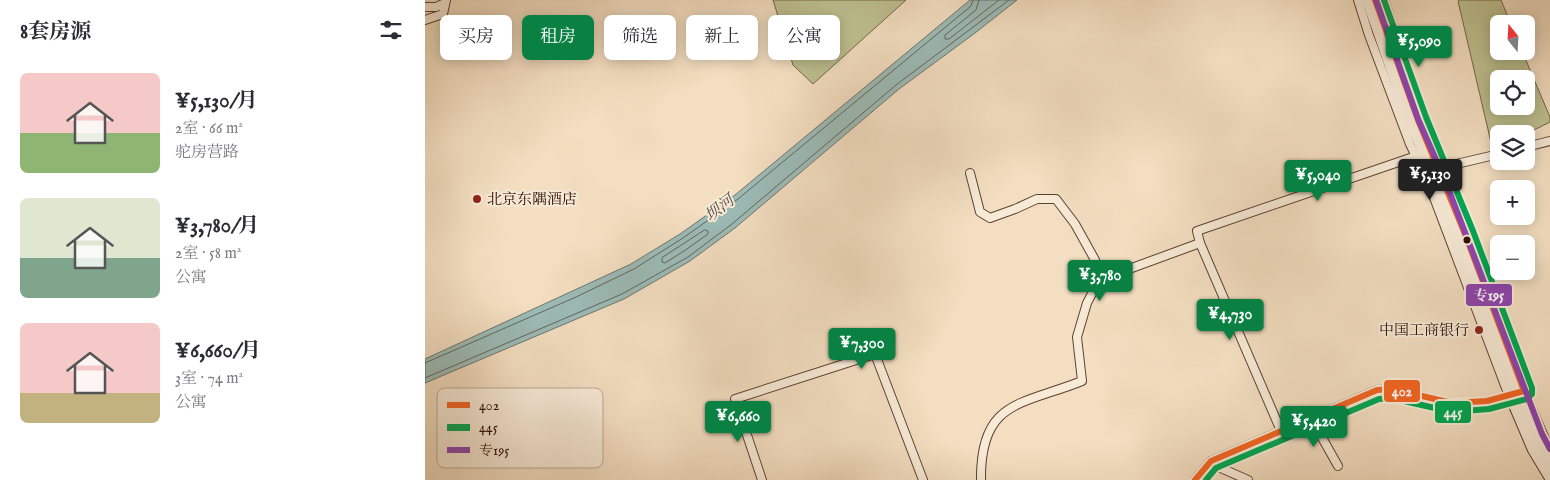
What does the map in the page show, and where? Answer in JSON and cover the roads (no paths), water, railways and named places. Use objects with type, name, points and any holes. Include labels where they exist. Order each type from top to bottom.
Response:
[{"type":"street","points":[[1358,0],[1369,35],[1419,155],[1435,169]]},
{"type":"street","points":[[1367,0],[1427,179],[1534,438],[1550,468]]},
{"type":"street","points":[[1375,0],[1516,394],[1533,450],[1550,480]]},
{"type":"street","points":[[1384,0],[1425,118],[1426,142]]},
{"type":"street","points":[[425,7],[436,7],[446,2]]},
{"type":"street","points":[[425,20],[443,14],[446,2]]},
{"type":"street","points":[[1535,145],[1550,141]]},
{"type":"street","points":[[1281,431],[1200,243],[1197,231],[1419,155]]},
{"type":"street","points":[[1435,169],[1490,156]]},
{"type":"street","points":[[970,173],[980,212],[990,218],[1037,199],[1056,199],[1075,224],[1095,260],[1099,280],[1087,303],[1077,337],[1082,381],[1033,397],[1004,412],[988,431],[981,460],[981,480]]},
{"type":"street","points":[[1099,280],[1200,243]]},
{"type":"street","points":[[762,480],[735,399],[875,354],[923,480]]},
{"type":"street","points":[[1195,480],[1211,461],[1377,390],[1392,389],[1452,403],[1468,403],[1516,394]]},
{"type":"street","points":[[1516,394],[1550,454]]},
{"type":"street","points":[[1311,418],[1338,466]]},
{"type":"street","points":[[1211,461],[1214,465],[1248,480]]},
{"type":"water","name":"坝河","points":[[970,0],[1017,0],[899,89],[735,228],[690,261],[624,299],[425,383],[425,359],[631,264],[680,234],[735,195]]},
{"type":"place","name":"北京东隅酒店","points":[[477,199]]},
{"type":"place","name":"中国工商银行","points":[[1479,330]]}]
